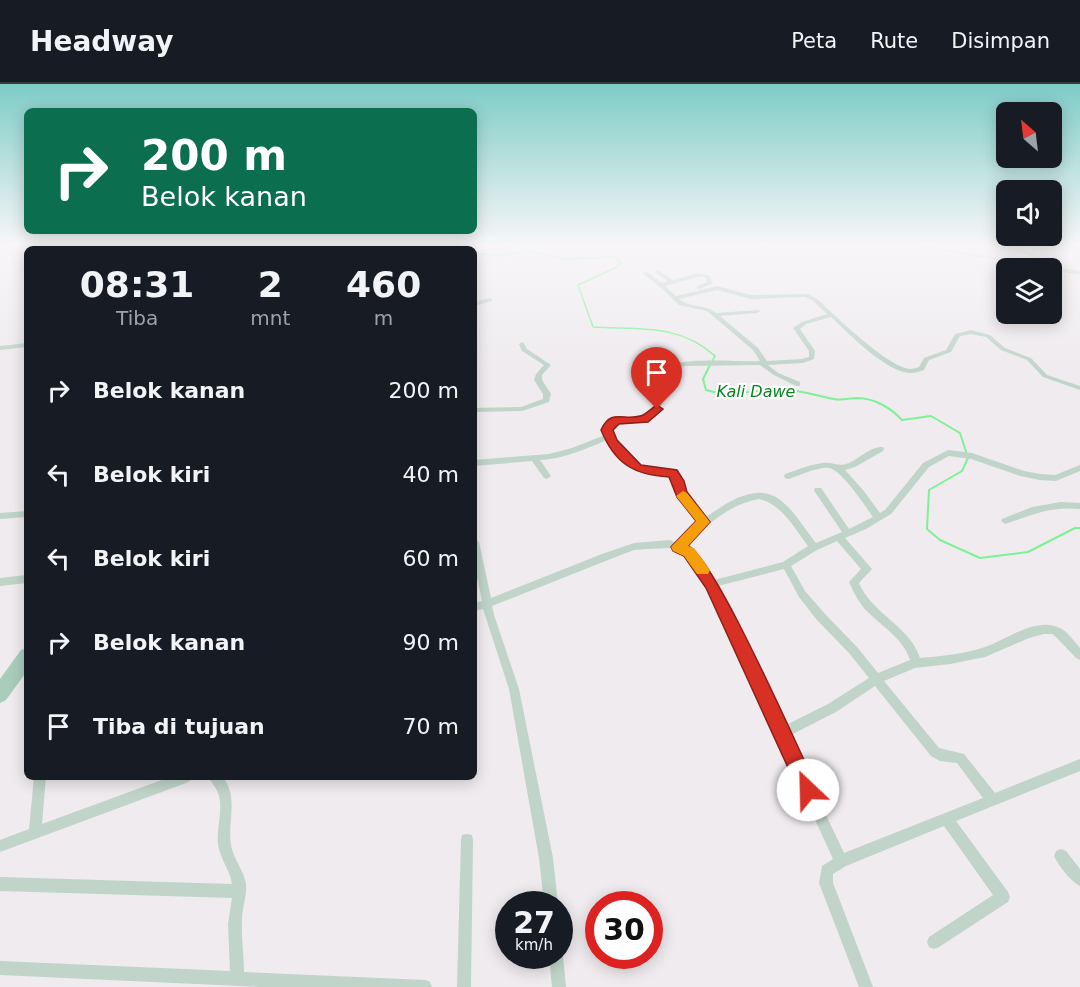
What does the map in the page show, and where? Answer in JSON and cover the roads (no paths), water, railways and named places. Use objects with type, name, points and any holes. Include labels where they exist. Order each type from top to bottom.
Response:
[{"type":"main road","points":[[0,694],[24,660]]},
{"type":"street","points":[[664,287],[685,306],[705,308],[715,315],[756,349],[764,363],[776,374],[798,384]]},
{"type":"street","points":[[674,296],[697,287]]},
{"type":"street","points":[[674,296],[717,288],[751,297],[806,295],[814,299],[872,351],[901,370],[915,372],[922,369],[926,359],[949,351],[957,335],[970,332],[988,336],[1007,351],[1029,359],[1045,376],[1080,388]]},
{"type":"street","points":[[477,303],[490,300]]},
{"type":"street","points":[[715,315],[757,311]]},
{"type":"street","points":[[704,522],[681,494],[678,481],[672,473],[636,468],[619,451],[609,436],[608,426],[617,420],[639,421],[653,415],[658,402],[652,384],[653,378],[660,371],[678,365],[705,363],[736,365],[803,361],[812,358],[812,351],[796,328],[804,323],[832,315]]},
{"type":"street","points":[[477,410],[522,409],[546,400],[547,394],[538,380],[539,374],[548,365],[524,350],[522,344]]},
{"type":"street","points":[[0,348],[24,345]]},
{"type":"street","points":[[477,463],[535,459],[575,450],[609,436]]},
{"type":"street","points":[[839,469],[852,465],[880,449]]},
{"type":"street","points":[[712,584],[786,565],[814,547],[879,518],[888,512],[926,465],[948,453],[961,453],[1023,474],[1040,477],[1056,478],[1080,468]]},
{"type":"street","points":[[535,459],[547,476]]},
{"type":"street","points":[[788,476],[820,466],[829,465],[839,469],[879,518]]},
{"type":"street","points":[[818,490],[843,535],[867,569],[854,582],[859,595],[912,650],[916,657],[915,663]]},
{"type":"street","points":[[678,547],[704,522],[730,505],[754,497],[766,497],[780,507],[814,547]]},
{"type":"street","points":[[1005,521],[1026,512],[1052,506],[1080,507]]},
{"type":"street","points":[[0,516],[24,514]]},
{"type":"street","points":[[477,606],[634,547],[669,544],[689,552],[712,584],[841,861]]},
{"type":"street","points":[[477,556],[487,604],[514,689],[546,858],[550,891]]},
{"type":"street","points":[[786,565],[808,602],[877,679],[935,752],[960,758],[993,801]]},
{"type":"street","points":[[0,582],[24,579]]},
{"type":"street","points":[[782,733],[832,708],[877,679],[915,663],[958,659],[1043,630],[1059,633],[1080,655]]},
{"type":"street","points":[[866,987],[826,883],[827,871],[841,861],[1080,765]]},
{"type":"street","points":[[35,832],[40,780]]},
{"type":"street","points":[[0,846],[175,780]]},
{"type":"street","points":[[218,780],[225,792],[223,842],[239,882],[240,891],[235,915],[237,977]]},
{"type":"street","points":[[934,942],[1003,897],[947,820]]},
{"type":"street","points":[[464,987],[467,840]]},
{"type":"street","points":[[1061,856],[1080,879]]},
{"type":"street","points":[[0,884],[240,891]]},
{"type":"street","points":[[0,968],[425,987]]},
{"type":"street","points":[[557,969],[559,987]]},
{"type":"waterway","name":"Kali Dawe","points":[[579,287],[593,327],[657,330],[687,338],[715,356],[709,367]]},
{"type":"waterway","name":"Kali Dawe","points":[[709,367],[703,379],[706,390],[724,393],[791,390],[837,400],[863,398],[882,404],[902,420],[931,416],[960,433],[968,458],[962,471],[929,490],[927,529],[940,540],[980,558],[1028,552],[1075,528],[1080,528]]}]
